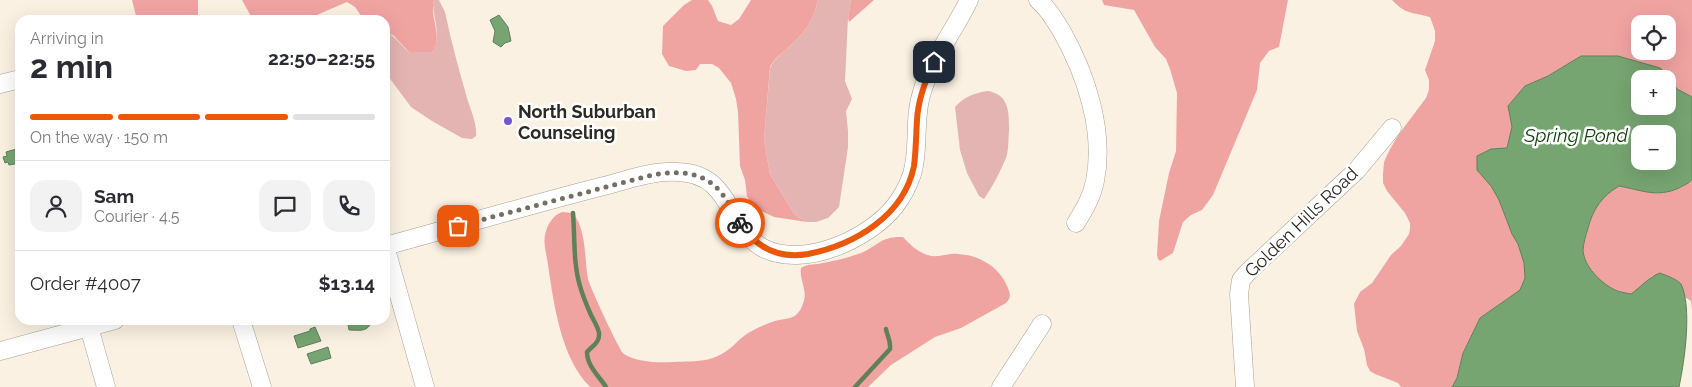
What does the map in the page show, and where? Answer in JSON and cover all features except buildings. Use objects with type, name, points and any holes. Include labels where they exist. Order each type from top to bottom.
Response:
[{"type":"street","points":[[390,245],[593,189],[648,176],[678,172],[699,176],[717,188],[728,202],[744,230],[764,248],[781,253],[799,255],[830,249],[848,242],[881,221],[894,208],[906,188],[914,164],[917,120],[922,92],[934,62],[970,0]]},
{"type":"street","points":[[1038,0],[1054,19],[1076,59],[1093,114],[1097,153],[1096,180],[1090,200],[1076,223]]},
{"type":"street","points":[[0,84],[15,80]]},
{"type":"street","name":"Golden Hills Road","points":[[1245,387],[1239,294],[1241,280],[1357,170],[1392,128]]},
{"type":"street","points":[[390,264],[425,387]]},
{"type":"street","points":[[1001,387],[1042,324]]},
{"type":"street","points":[[0,352],[96,325]]},
{"type":"street","points":[[243,325],[262,387]]},
{"type":"street","points":[[89,327],[106,387]]},
{"type":"shaded area","points":[[132,0],[198,0],[198,15],[136,15]]},
{"type":"shaded area","points":[[242,0],[434,0],[433,13],[437,40],[432,52],[409,52],[390,34],[390,15],[361,15],[355,7],[347,2],[317,15],[250,15]]},
{"type":"shaded area","points":[[434,0],[439,0],[445,12],[458,66],[475,122],[476,136],[472,139],[462,138],[411,107],[390,79],[390,35],[409,52],[432,52],[435,47],[437,29],[433,5]]},
{"type":"shaded area","points":[[692,0],[708,0],[718,21],[731,25],[739,19],[751,0],[818,0],[812,19],[805,30],[777,57],[770,67],[764,140],[770,174],[795,215],[807,222],[774,217],[755,208],[747,196],[745,180],[740,166],[736,99],[731,83],[719,68],[712,64],[700,64],[696,70],[686,71],[669,66],[662,54],[663,26],[684,5]]},
{"type":"shaded area","points":[[818,0],[851,0],[848,18],[845,81],[852,99],[846,111],[848,147],[839,207],[828,218],[816,222],[807,222],[795,215],[770,174],[764,140],[770,68],[777,58],[805,30],[812,19]]},
{"type":"shaded area","points":[[851,0],[874,0],[849,22]]},
{"type":"shaded area","points":[[1102,0],[1288,0],[1279,47],[1269,51],[1260,63],[1257,90],[1213,195],[1202,210],[1191,215],[1183,222],[1173,253],[1160,261],[1157,255],[1159,221],[1169,173],[1176,151],[1177,93],[1166,59],[1155,47],[1134,10],[1104,5]]},
{"type":"shaded area","points":[[1392,0],[1692,0],[1692,97],[1677,89],[1676,70],[1662,70],[1632,60],[1676,60],[1676,15],[1631,15],[1631,60],[1618,56],[1581,56],[1548,76],[1525,86],[1508,106],[1512,127],[1507,148],[1491,149],[1491,186],[1518,244],[1524,263],[1525,278],[1520,290],[1480,318],[1463,352],[1457,378],[1452,387],[1401,387],[1398,383],[1375,374],[1370,371],[1367,365],[1364,349],[1357,331],[1354,304],[1360,292],[1372,283],[1391,255],[1401,246],[1410,229],[1410,223],[1405,213],[1387,191],[1383,183],[1384,162],[1399,134],[1426,98],[1429,90],[1429,80],[1425,70],[1435,41],[1435,31],[1430,17],[1401,8]]},
{"type":"shaded area","points":[[988,91],[1001,96],[1007,106],[1009,131],[1006,158],[984,199],[979,196],[967,173],[960,150],[955,107],[970,96]]},
{"type":"shaded area","points":[[1692,179],[1692,310],[1691,301],[1652,276],[1643,286],[1631,294],[1610,289],[1599,280],[1590,269],[1583,251],[1590,221],[1603,199],[1619,186],[1656,193],[1679,188]]},
{"type":"shaded area","points":[[562,212],[573,213],[581,228],[588,279],[621,350],[629,357],[641,360],[661,362],[699,361],[714,358],[729,350],[754,330],[797,314],[805,297],[801,268],[806,265],[820,264],[857,254],[890,238],[903,237],[916,249],[931,256],[958,254],[980,259],[999,273],[1007,286],[1010,297],[1006,303],[961,328],[935,337],[891,365],[868,387],[590,387],[572,361],[560,330],[545,250],[547,228],[553,218]]},
{"type":"water","points":[[499,15],[508,27],[511,41],[501,47],[493,42],[495,31],[490,20]]},
{"type":"water","name":"Spring Pond","points":[[1581,56],[1618,56],[1662,70],[1631,70],[1631,115],[1676,115],[1676,87],[1692,97],[1692,179],[1679,188],[1656,193],[1619,186],[1599,204],[1590,221],[1583,251],[1587,263],[1594,273],[1603,282],[1617,291],[1631,294],[1660,273],[1681,284],[1687,319],[1679,387],[1452,387],[1457,378],[1463,353],[1480,318],[1520,290],[1525,278],[1524,263],[1518,244],[1512,234],[1499,200],[1491,186],[1477,170],[1477,156],[1491,149],[1507,148],[1512,127],[1508,106],[1525,86],[1548,76]]},
{"type":"water","points":[[15,149],[15,164],[9,165],[8,162],[5,163],[3,157],[7,156],[6,152]]},
{"type":"water","points":[[348,325],[370,325],[366,329],[349,330]]},
{"type":"water","points":[[315,327],[321,341],[298,348],[294,336],[310,331],[310,329]]},
{"type":"water","points":[[328,347],[331,358],[311,364],[307,354]]},
{"type":"waterway","points":[[573,213],[575,259],[578,277],[584,298],[599,333],[597,342],[587,352],[591,366],[606,387]]},
{"type":"waterway","points":[[855,387],[890,349],[886,329]]},
{"type":"way so far","points":[[458,226],[665,172],[689,173],[710,182],[723,195],[740,223]]},
{"type":"place","name":"North Suburban Counseling","points":[[508,121]]},
{"type":"route","points":[[740,223],[750,237],[764,248],[789,255],[799,255],[830,249],[848,242],[881,221],[894,208],[909,182],[914,164],[919,101],[934,62]]}]
